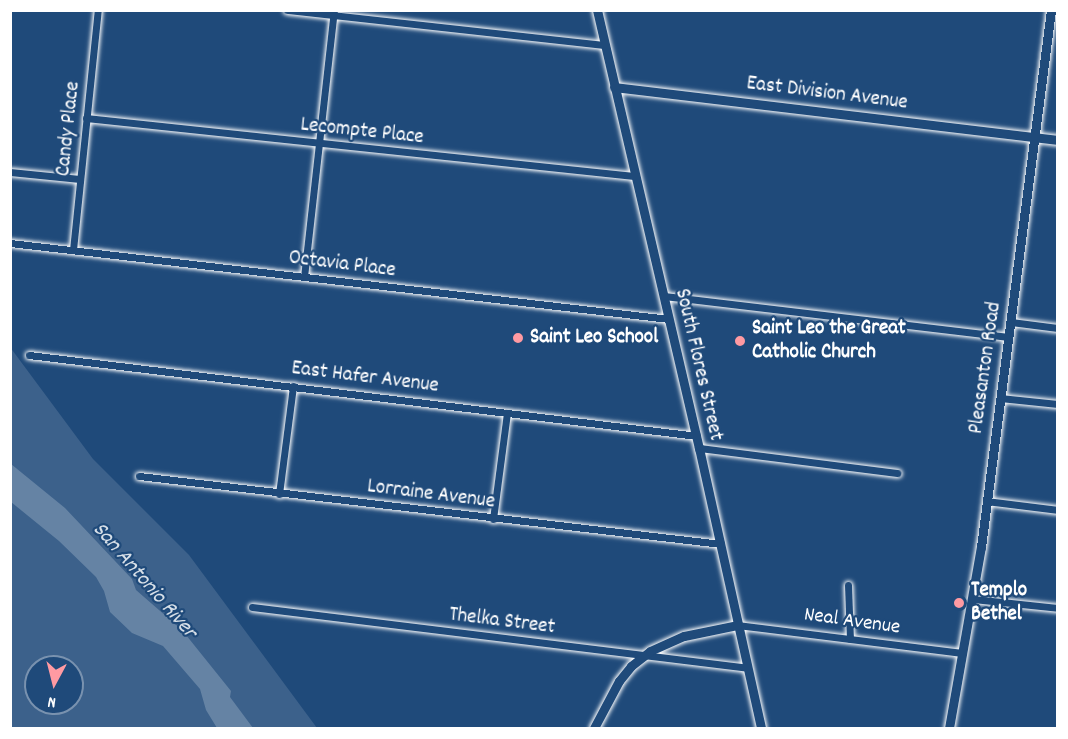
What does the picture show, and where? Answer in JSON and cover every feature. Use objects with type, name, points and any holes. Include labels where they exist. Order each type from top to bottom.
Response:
[{"type":"main road","name":"South Flores Street","points":[[597,10],[699,448],[761,729]]},
{"type":"main road","name":"Pleasanton Road","points":[[948,729],[973,599],[1053,17]]},
{"type":"main road","name":"East Division Avenue","points":[[614,87],[1058,140]]},
{"type":"main road","points":[[594,729],[619,681],[643,656],[684,636],[737,626]]},
{"type":"street","name":"Candy Place","points":[[73,250],[98,10]]},
{"type":"street","points":[[287,10],[334,13],[605,45]]},
{"type":"street","points":[[304,277],[334,13]]},
{"type":"street","name":"Lecompte Place","points":[[86,118],[634,176]]},
{"type":"street","points":[[10,172],[80,179]]},
{"type":"street","name":"Octavia Place","points":[[10,243],[669,319]]},
{"type":"street","points":[[664,296],[1009,337]]},
{"type":"street","points":[[1011,322],[1058,328]]},
{"type":"street","name":"East Hafer Avenue","points":[[29,354],[696,436]]},
{"type":"street","points":[[279,494],[292,386]]},
{"type":"street","points":[[1000,398],[1058,404]]},
{"type":"street","points":[[493,519],[507,413]]},
{"type":"street","points":[[699,448],[897,473]]},
{"type":"street","name":"Lorraine Avenue","points":[[139,476],[720,544]]},
{"type":"street","points":[[986,501],[1058,510]]},
{"type":"street","points":[[848,585],[850,639]]},
{"type":"street","points":[[973,599],[1058,608]]},
{"type":"street","name":"Thelka Street","points":[[252,607],[747,668]]},
{"type":"street","name":"Neal Avenue","points":[[737,626],[962,653]]},
{"type":"shaded area","points":[[10,347],[93,459],[189,555],[317,728],[11,728]]},
{"type":"shaded area","points":[[11,464],[65,508],[132,579],[136,590],[182,630],[231,691],[230,697],[253,728],[217,728],[206,710],[200,689],[163,646],[132,633],[110,612],[104,591],[96,577],[59,541],[11,502]]},
{"type":"place","name":"Saint Leo School","points":[[518,338]]},
{"type":"place","name":"Saint Leo the Great Catholic Church","points":[[740,341]]},
{"type":"place","name":"Templo Bethel","points":[[959,603]]},
{"type":"water label","name":"San Antonio River","points":[[144,581]]}]
